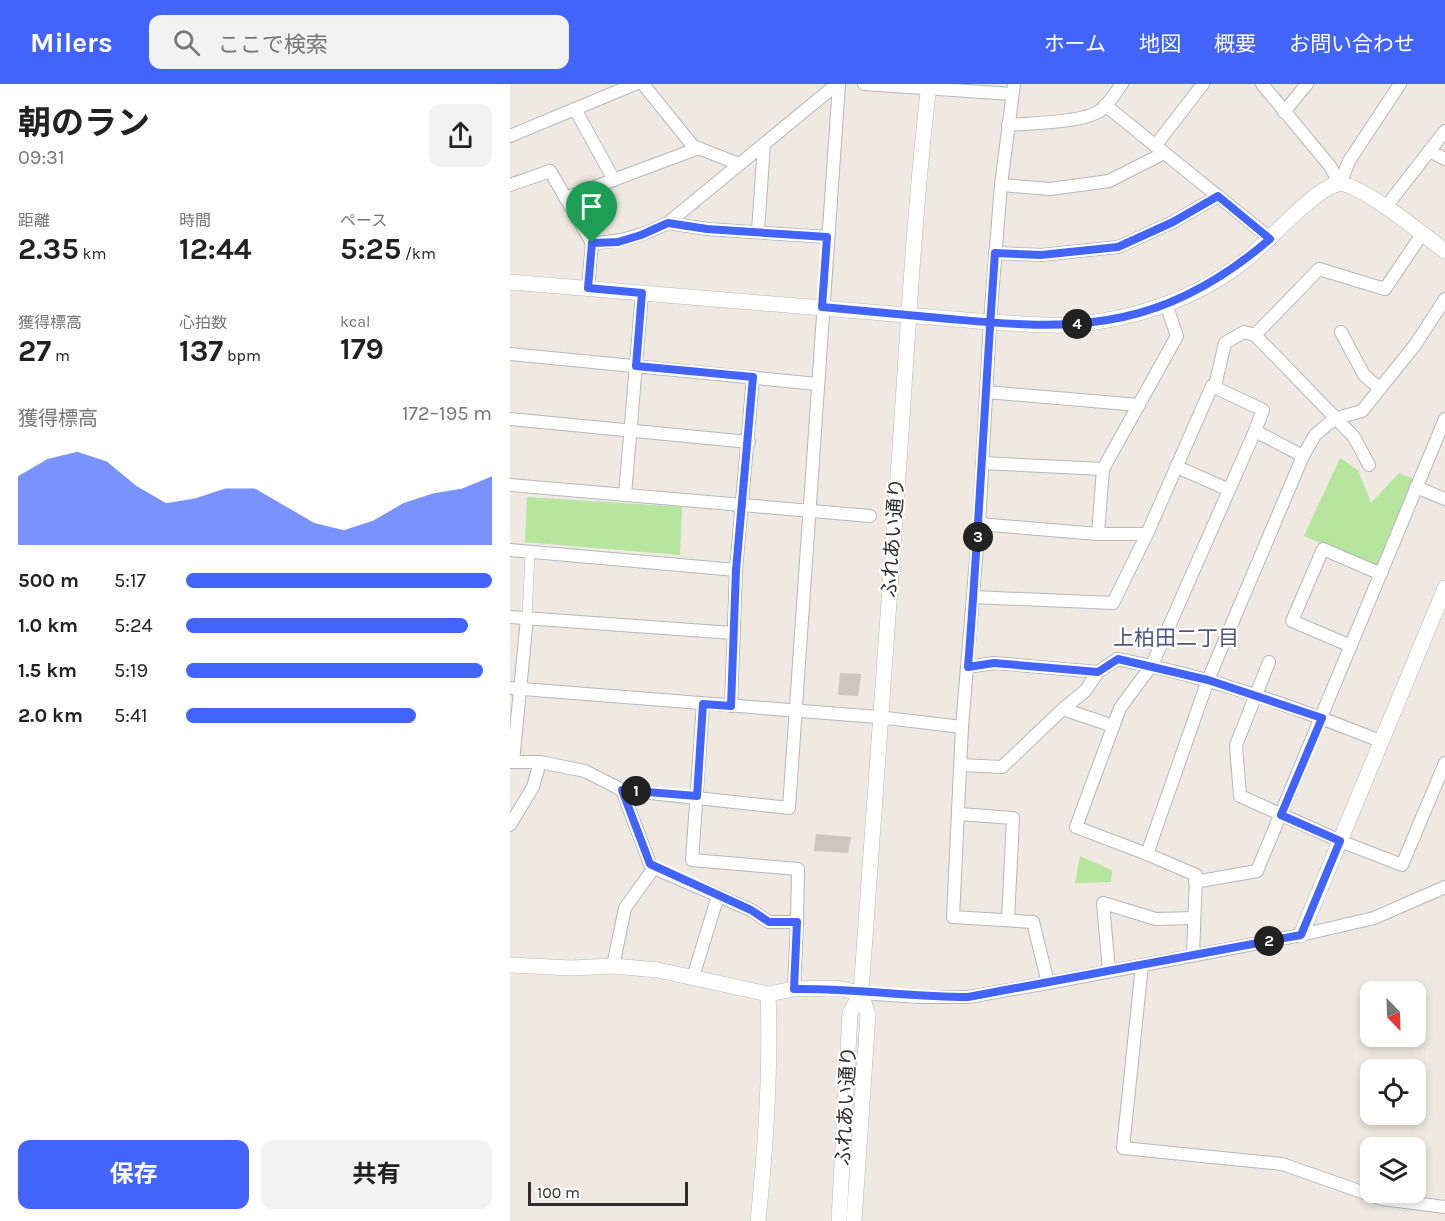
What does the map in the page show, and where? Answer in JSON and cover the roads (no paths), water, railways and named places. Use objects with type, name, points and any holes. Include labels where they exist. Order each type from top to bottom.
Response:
[{"type":"street","points":[[510,136],[635,84]]},
{"type":"street","points":[[643,84],[693,146],[740,164]]},
{"type":"street","points":[[592,243],[618,242],[668,223],[838,84]]},
{"type":"street","points":[[530,552],[527,618],[514,688],[512,762],[540,762],[585,771],[622,790],[697,796],[789,808],[838,84]]},
{"type":"street","points":[[864,84],[1013,89],[995,253],[974,597],[962,727],[953,916],[1033,922],[1048,983]]},
{"type":"street","points":[[1008,125],[1061,121],[1089,115],[1101,110],[1122,84]]},
{"type":"street","points":[[1001,185],[1050,189],[1109,181],[1159,149],[1203,84]]},
{"type":"street","points":[[1262,84],[1330,166],[1340,184]]},
{"type":"street","points":[[1284,112],[1307,84]]},
{"type":"street","points":[[1340,184],[1349,161],[1400,84]]},
{"type":"street","name":"ふれあい通り","points":[[854,1221],[868,1016],[861,993],[878,717],[895,517],[914,219],[929,86]]},
{"type":"street","points":[[1105,105],[1270,239]]},
{"type":"street","points":[[575,109],[614,180]]},
{"type":"street","points":[[1385,208],[1445,131]]},
{"type":"street","points":[[758,231],[764,144]]},
{"type":"street","points":[[565,198],[699,148]]},
{"type":"street","points":[[1429,151],[1445,159]]},
{"type":"street","points":[[510,185],[550,171],[592,243],[588,288]]},
{"type":"street","points":[[510,282],[990,322],[1081,324],[1124,317],[1166,304],[1225,274],[1270,239],[1321,190],[1340,184],[1358,188],[1445,251]]},
{"type":"street","points":[[995,253],[1041,255],[1118,247],[1173,222],[1218,196]]},
{"type":"street","points":[[668,223],[707,229],[827,237]]},
{"type":"street","points":[[1255,335],[1319,269],[1385,288],[1422,234]]},
{"type":"street","points":[[625,495],[642,293]]},
{"type":"street","points":[[1147,854],[1208,680],[1303,456],[1315,435],[1337,418],[1362,411],[1415,345],[1445,299]]},
{"type":"street","points":[[1098,534],[1103,469],[1177,336],[1166,304]]},
{"type":"street","points":[[1215,386],[1225,343],[1244,332],[1255,335],[1354,436],[1369,465]]},
{"type":"street","points":[[1341,332],[1364,375],[1380,388]]},
{"type":"street","points":[[510,354],[817,384]]},
{"type":"street","points":[[731,706],[736,570],[753,377]]},
{"type":"street","points":[[1192,956],[1196,875],[1076,827],[1120,708],[1152,665],[1263,410],[1215,386]]},
{"type":"street","points":[[974,597],[1113,603],[1147,534],[1210,388],[1215,386]]},
{"type":"street","points":[[986,392],[1138,405]]},
{"type":"street","points":[[510,419],[749,442]]},
{"type":"street","points":[[1196,882],[1257,871],[1445,419]]},
{"type":"street","points":[[1255,431],[1303,456]]},
{"type":"street","points":[[982,463],[1103,469]]},
{"type":"street","points":[[1177,467],[1227,489]]},
{"type":"street","points":[[510,485],[870,516]]},
{"type":"street","points":[[1416,488],[1445,499]]},
{"type":"street","points":[[979,524],[1098,534],[1147,534]]},
{"type":"street","points":[[1352,646],[1292,621],[1323,549],[1381,574]]},
{"type":"street","points":[[510,550],[736,570]]},
{"type":"street","points":[[1301,935],[1380,741],[1440,615],[1445,588]]},
{"type":"street","points":[[510,617],[733,633]]},
{"type":"street","points":[[961,765],[1002,767],[1085,691],[1098,672],[1118,659],[1152,665],[1208,680],[1322,718],[1380,741]]},
{"type":"street","points":[[1269,662],[1236,745],[1239,796],[1340,841],[1402,865],[1445,763]]},
{"type":"street","points":[[968,667],[994,663],[1098,672]]},
{"type":"street","points":[[514,688],[878,717],[962,727]]},
{"type":"street","points":[[703,704],[692,861],[798,869],[794,989]]},
{"type":"street","points":[[1063,709],[1113,726]]},
{"type":"street","points":[[510,825],[533,787],[540,762]]},
{"type":"street","points":[[622,790],[650,864],[654,868],[718,896],[769,922],[797,922]]},
{"type":"street","points":[[959,814],[1013,818],[1008,920]]},
{"type":"street","points":[[613,966],[625,908],[654,868]]},
{"type":"street","points":[[510,965],[571,968],[613,966],[693,977],[768,994],[794,989],[836,988],[861,993],[968,997],[1301,935],[1374,918],[1445,887]]},
{"type":"street","points":[[693,977],[718,896]]},
{"type":"street","points":[[1109,972],[1103,903],[1156,919],[1194,918]]},
{"type":"street","points":[[1142,965],[1123,1148],[1281,1164],[1382,1199],[1445,1207]]},
{"type":"street","name":"ふれあい通り","points":[[840,1221],[850,1013],[861,993]]},
{"type":"street","points":[[758,1221],[767,1140],[770,1045],[768,994]]},
{"type":"district","name":"上柏田二丁目","points":[[1176,638]]}]
